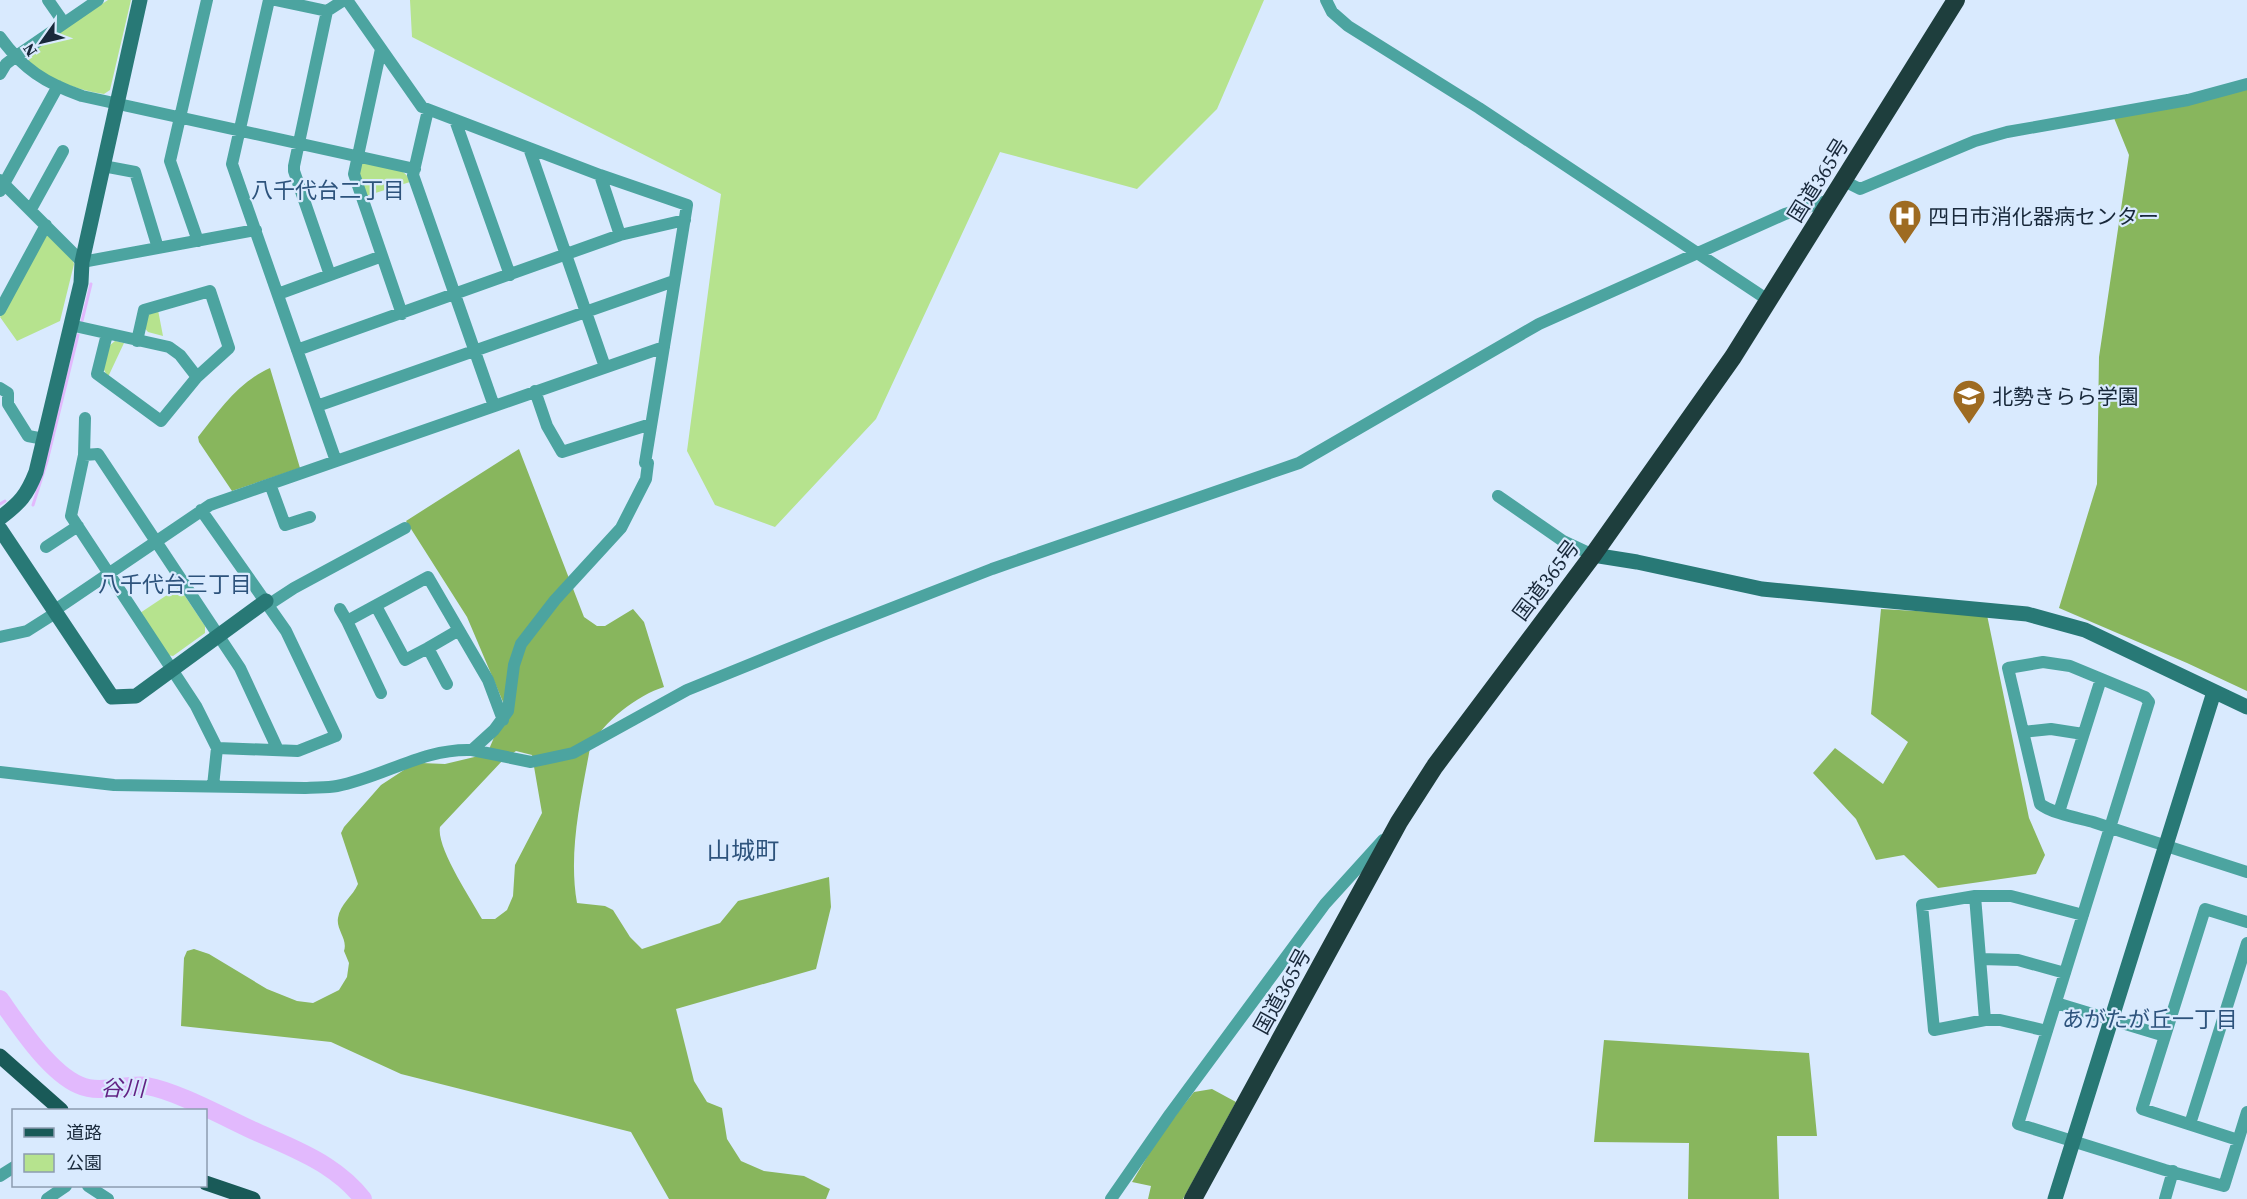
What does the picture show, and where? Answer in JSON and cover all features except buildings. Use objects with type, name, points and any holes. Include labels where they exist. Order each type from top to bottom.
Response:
[{"type":"highway","name":"国道365号","points":[[1193,1199],[1399,822],[1435,766],[1593,555],[1733,357],[1956,0]]},
{"type":"main road","points":[[0,1056],[60,1109]]},
{"type":"main road","points":[[207,1183],[253,1199]]},
{"type":"street","points":[[48,0],[64,23]]},
{"type":"street","points":[[0,74],[6,64],[15,57],[98,0]]},
{"type":"street","points":[[0,518],[21,502],[30,488],[44,439],[81,283],[82,262],[140,0]]},
{"type":"street","points":[[198,241],[170,161],[207,0]]},
{"type":"street","points":[[269,0],[232,164],[336,461]]},
{"type":"street","points":[[275,0],[327,11],[345,0],[422,107],[600,175],[687,205],[645,463],[648,463],[648,473],[615,536],[555,600],[521,644],[514,665],[508,711],[503,720],[472,750]]},
{"type":"street","points":[[1326,0],[1332,12],[1348,26],[1698,252],[1768,300]]},
{"type":"street","points":[[327,11],[294,171],[330,275]]},
{"type":"street","points":[[0,38],[15,57],[34,73],[82,96],[415,169]]},
{"type":"street","points":[[381,49],[354,174],[402,314]]},
{"type":"street","points":[[1844,181],[1860,189],[1975,141],[2007,132],[2188,100],[2247,84]]},
{"type":"street","points":[[58,86],[2,185],[31,209],[82,262]]},
{"type":"street","points":[[428,110],[413,175],[494,406]]},
{"type":"street","points":[[455,120],[510,275]]},
{"type":"street","points":[[529,148],[605,367]]},
{"type":"street","points":[[31,209],[63,151]]},
{"type":"street","points":[[103,166],[135,172],[158,249]]},
{"type":"street","points":[[600,175],[620,235]]},
{"type":"street","points":[[0,772],[114,785],[253,788],[336,786],[423,756],[455,750],[472,750],[531,762],[573,753],[672,698],[825,634],[992,569],[1299,463],[1539,324],[1785,214],[1833,199]]},
{"type":"street","points":[[297,350],[620,235],[685,220]]},
{"type":"street","points":[[0,310],[46,225]]},
{"type":"street","points":[[82,262],[256,230]]},
{"type":"street","points":[[278,294],[382,256]]},
{"type":"street","points":[[317,406],[674,281]]},
{"type":"street","points":[[107,334],[97,374],[161,421],[197,377],[229,348],[210,291],[144,310],[137,341]]},
{"type":"street","points":[[70,325],[170,347],[180,355],[197,377]]},
{"type":"street","points":[[0,636],[27,631],[201,510],[664,347]]},
{"type":"street","points":[[0,388],[8,393],[8,404],[28,436],[44,439]]},
{"type":"street","points":[[535,391],[547,426],[562,452],[651,424]]},
{"type":"street","points":[[85,418],[84,455],[71,516],[196,706],[217,748],[213,786]]},
{"type":"street","points":[[84,455],[98,454],[240,668],[278,750]]},
{"type":"street","points":[[270,484],[285,525],[310,517]]},
{"type":"street","points":[[1498,496],[1563,541],[1593,555],[1637,561],[1762,589],[2027,614],[2085,630],[2247,707]]},
{"type":"street","points":[[201,510],[286,631],[336,736],[298,751],[217,748]]},
{"type":"street","points":[[46,547],[78,526]]},
{"type":"street","points":[[0,529],[112,697],[136,696],[218,635],[267,603],[405,528]]},
{"type":"street","points":[[347,621],[428,577],[488,680],[503,720]]},
{"type":"street","points":[[376,606],[405,660],[459,630]]},
{"type":"street","points":[[340,609],[381,693]]},
{"type":"street","points":[[428,648],[447,684]]},
{"type":"street","points":[[2247,872],[2111,828],[2059,812],[2040,804],[2008,668],[2031,663],[2055,663],[2070,666],[2145,697],[2149,702],[2111,828],[2018,1124],[2224,1186],[2247,1112]]},
{"type":"street","points":[[2059,812],[2101,679]]},
{"type":"street","points":[[2055,1199],[2214,692]]},
{"type":"street","points":[[2023,732],[2058,729],[2083,734]]},
{"type":"street","points":[[1111,1199],[1325,904],[1399,822]]},
{"type":"street","points":[[2047,1031],[2008,1021],[1985,1020],[1934,1030],[1922,905],[1975,896],[2011,896],[2083,915]]},
{"type":"street","points":[[1975,896],[1985,1020]]},
{"type":"street","points":[[2238,1140],[2142,1109],[2205,909],[2247,921]]},
{"type":"street","points":[[2190,1124],[2247,943]]},
{"type":"street","points":[[1980,959],[2018,960],[2065,973]]},
{"type":"street","points":[[2056,1003],[2165,1036]]},
{"type":"street","points":[[2165,1199],[2173,1171]]},
{"type":"street","points":[[47,1199],[63,1187]]},
{"type":"street","points":[[91,1187],[108,1199]]},
{"type":"green space","points":[[108,0],[131,0],[110,90],[104,94],[73,87],[54,79],[27,62],[29,52]]},
{"type":"green space","points":[[410,0],[1264,0],[1217,109],[1137,189],[1000,152],[876,419],[775,527],[715,505],[687,451],[721,194],[412,37]]},
{"type":"green space","points":[[2247,86],[2247,691],[2059,608],[2097,484],[2099,357],[2129,155],[2114,118]]},
{"type":"green space","points":[[364,162],[397,169],[407,176],[410,182],[366,196],[357,173],[359,165]]},
{"type":"green space","points":[[46,233],[71,255],[74,264],[60,321],[17,341],[0,317]]},
{"type":"green space","points":[[158,310],[163,336],[148,332],[143,326],[145,316]]},
{"type":"green space","points":[[115,341],[124,343],[108,377],[103,368],[109,346]]},
{"type":"green space","points":[[270,368],[300,468],[232,491],[199,442],[198,437],[239,389]]},
{"type":"green space","points":[[519,449],[584,617],[597,626],[605,626],[633,609],[644,622],[664,687],[643,696],[612,719],[590,748],[575,845],[577,903],[605,906],[613,910],[630,937],[642,949],[720,923],[738,901],[829,877],[831,907],[816,969],[676,1009],[694,1081],[707,1102],[722,1108],[727,1139],[741,1161],[764,1171],[804,1176],[830,1189],[826,1199],[669,1199],[631,1132],[401,1074],[331,1042],[181,1026],[184,958],[187,951],[194,949],[209,954],[267,989],[297,1001],[313,1003],[339,990],[347,977],[349,963],[344,951],[338,918],[341,908],[358,884],[341,833],[344,827],[381,785],[407,768],[421,763],[445,764],[487,754],[506,709],[467,617],[406,521]],"holes":[[[516,751],[532,755],[542,813],[515,865],[513,896],[507,910],[495,919],[482,919],[443,847],[440,827],[503,760]]]},
{"type":"green space","points":[[179,587],[205,626],[205,633],[173,656],[167,655],[140,613]]},
{"type":"green space","points":[[1881,609],[1987,615],[2029,818],[2045,855],[2036,874],[1938,888],[1904,855],[1876,860],[1856,819],[1813,773],[1835,748],[1883,784],[1908,742],[1871,714]]},
{"type":"green space","points":[[1604,1040],[1809,1053],[1817,1136],[1777,1136],[1779,1199],[1688,1199],[1689,1143],[1594,1142]]},
{"type":"green space","points":[[1212,1089],[1236,1102],[1183,1199],[1148,1199],[1151,1186],[1132,1182],[1162,1132],[1194,1092]]},
{"type":"waterway","points":[[82,321],[91,284]]},
{"type":"waterway","points":[[33,505],[47,461],[78,335]]},
{"type":"waterway","points":[[0,504],[5,501]]},
{"type":"waterway","name":"谷川","points":[[0,999],[25,1035],[68,1079],[87,1088],[96,1089],[147,1086],[186,1099],[317,1161],[341,1177],[363,1199]]},
{"type":"place","name":"四日市消化器病センター","points":[[1905,245]]},
{"type":"place","name":"北勢きらら学園","points":[[1969,425]]},
{"type":"district","name":"八千代台二丁目","points":[[328,190]]},
{"type":"district","name":"八千代台三丁目","points":[[175,584]]},
{"type":"district","name":"山城町","points":[[743,850]]},
{"type":"district","name":"あがたが丘一丁目","points":[[2150,1019]]}]
